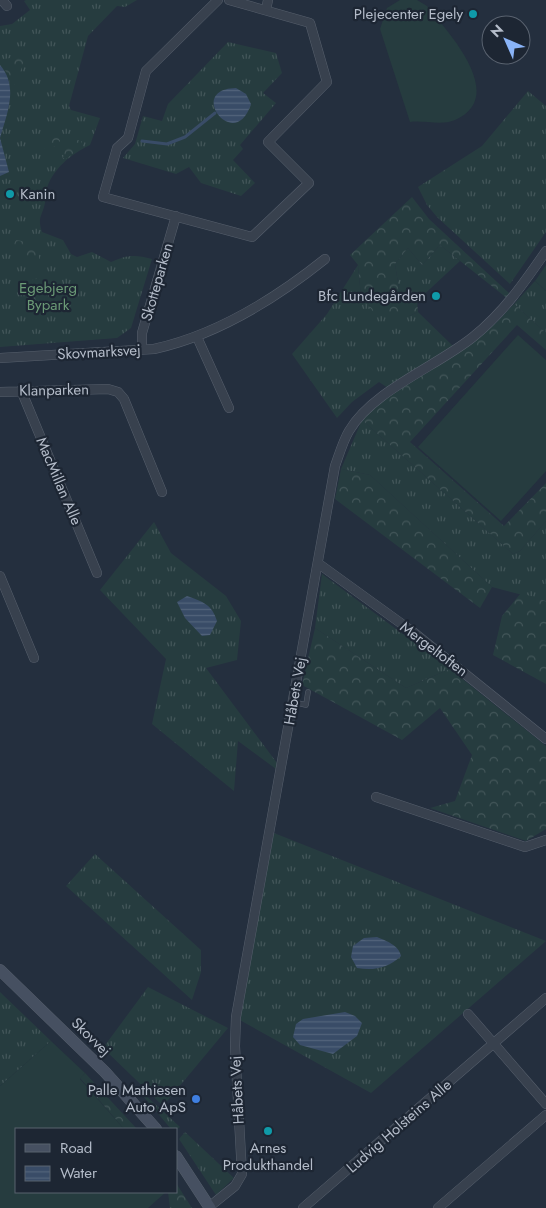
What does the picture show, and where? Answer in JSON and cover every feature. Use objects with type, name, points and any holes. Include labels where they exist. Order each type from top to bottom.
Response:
[{"type":"street","points":[[218,0],[146,71],[128,138],[117,148],[103,197],[252,237],[309,183],[268,142],[327,82],[310,23],[229,0]]},
{"type":"street","points":[[266,10],[268,0]]},
{"type":"street","name":"Skotteparken","points":[[142,349],[142,333],[176,216]]},
{"type":"street","name":"Håbets Vej","points":[[209,1208],[235,1186],[242,1174],[235,1046],[236,1017],[336,466],[346,436],[356,420],[388,393],[472,338],[491,321],[516,296],[546,251]]},
{"type":"street","name":"Skovmarksvej","points":[[0,358],[142,349],[173,345],[197,337],[242,316],[271,298],[325,259]]},
{"type":"street","points":[[197,337],[229,408]]},
{"type":"street","name":"Klanparken","points":[[0,392],[108,389],[118,392],[124,399],[162,492]]},
{"type":"street","name":"MacMillan Alle","points":[[21,390],[97,573]]},
{"type":"street","name":"Mergeltoften","points":[[319,564],[414,632],[546,738]]},
{"type":"street","points":[[0,576],[34,658]]},
{"type":"street","points":[[376,798],[526,847],[543,843],[546,840]]},
{"type":"street","name":"Skovvej","points":[[0,970],[105,1072],[155,1128]]},
{"type":"street","name":"Ludvig Holsteins Alle","points":[[303,1208],[546,998]]},
{"type":"street","points":[[468,1014],[546,1104]]},
{"type":"street","points":[[438,1208],[546,1115]]},
{"type":"street","points":[[178,1159],[209,1208]]},
{"type":"lane","points":[[293,702],[306,705],[308,692]]},
{"type":"green space","name":"Egebjerg Bypark","points":[[137,0],[125,7],[117,6],[88,36],[69,106],[71,110],[100,118],[90,145],[63,163],[53,176],[46,191],[40,220],[42,232],[63,240],[71,254],[77,257],[92,252],[111,262],[131,256],[152,259],[131,328],[117,338],[0,347],[0,26],[12,24],[30,10],[24,1]]},
{"type":"green space","points":[[400,0],[417,0],[427,6],[469,63],[475,80],[476,96],[470,109],[455,120],[444,123],[410,122],[380,29],[387,8]]},
{"type":"green space","points":[[228,42],[276,53],[282,73],[263,93],[276,103],[240,145],[243,149],[233,160],[255,183],[241,196],[201,183],[189,167],[176,174],[123,158],[135,144],[143,116],[162,121],[168,104]]},
{"type":"green space","points":[[21,56],[24,63],[10,94],[9,75],[0,65],[0,60]]},
{"type":"green space","points":[[528,91],[546,106],[546,232],[510,284],[437,217],[427,205],[418,187],[482,146]]},
{"type":"green space","points":[[51,134],[59,138],[60,141],[56,146],[44,149],[41,136]]},
{"type":"green space","points":[[75,139],[81,141],[83,146],[66,159],[63,158],[66,146]]},
{"type":"green space","points":[[412,197],[429,219],[511,295],[508,299],[440,245],[422,265],[408,248],[395,264],[399,289],[417,301],[418,312],[409,316],[377,316],[361,297],[358,265],[350,255]]},
{"type":"green space","points":[[16,240],[28,242],[39,254],[39,264],[33,268],[14,256],[12,247]]},
{"type":"green space","points":[[440,245],[460,261],[417,301],[399,289],[395,264],[408,248],[422,265]]},
{"type":"green space","points":[[358,265],[361,297],[409,316],[418,312],[454,347],[388,388],[379,382],[352,402],[337,418],[292,354],[327,314]]},
{"type":"green space","points":[[546,265],[546,291],[535,281]]},
{"type":"green space","points":[[37,279],[45,283],[49,291],[45,299],[37,303],[29,299],[25,291],[29,283]]},
{"type":"green space","points":[[535,281],[546,291],[546,333],[514,304]]},
{"type":"green space","points":[[514,304],[546,333],[546,350],[517,325],[410,442],[504,526],[546,483],[546,521],[520,551],[513,554],[362,420],[364,414],[496,323]]},
{"type":"green space","points":[[518,335],[546,360],[546,471],[501,521],[418,447]]},
{"type":"green space","points":[[362,420],[513,554],[520,551],[546,521],[546,601],[492,587],[370,475],[341,469]]},
{"type":"green space","points":[[341,469],[370,475],[492,587],[480,608],[335,499]]},
{"type":"green space","points":[[154,522],[171,553],[226,596],[241,621],[237,660],[206,668],[277,763],[276,769],[238,741],[234,791],[152,724],[166,659],[100,590]]},
{"type":"green space","points":[[322,574],[450,669],[406,688],[315,628]]},
{"type":"green space","points":[[521,593],[546,601],[546,684],[493,655],[502,616]]},
{"type":"green space","points":[[315,628],[406,688],[450,669],[546,746],[546,829],[526,841],[430,808],[455,801],[472,755],[440,708],[402,740],[302,685]]},
{"type":"green space","points":[[274,833],[546,941],[371,1093],[238,1019]]},
{"type":"green space","points":[[95,854],[201,950],[201,972],[192,1000],[66,886]]},
{"type":"green space","points":[[148,987],[228,1028],[163,1106],[103,1048]]},
{"type":"green space","points":[[0,992],[51,1041],[0,1086]]},
{"type":"green space","points":[[51,1041],[85,1073],[80,1079],[123,1128],[15,1128],[15,1193],[165,1193],[148,1208],[0,1208],[0,1086]]},
{"type":"green space","points":[[85,1073],[136,1128],[123,1128],[80,1078]]},
{"type":"green space","points":[[133,1084],[180,1127],[170,1128]]},
{"type":"green space","points":[[185,1132],[234,1178],[216,1195],[179,1139]]},
{"type":"green space","points":[[178,1186],[192,1208],[170,1208],[168,1193],[178,1193]]},
{"type":"water","points":[[0,65],[6,73],[9,82],[10,100],[0,138]]},
{"type":"water","points":[[236,88],[246,94],[251,104],[244,118],[235,123],[226,121],[218,115],[214,107],[215,98],[221,91]]},
{"type":"water","points":[[0,138],[9,172],[0,176]]},
{"type":"water","points":[[187,596],[210,607],[215,615],[217,621],[210,635],[202,636],[185,618],[177,602]]},
{"type":"water","points":[[377,937],[395,946],[401,956],[380,968],[357,968],[351,957],[353,946],[364,938]]},
{"type":"water","points":[[345,1012],[355,1016],[362,1023],[357,1036],[333,1054],[300,1045],[293,1037],[296,1024],[303,1019]]},
{"type":"waterway","points":[[142,141],[167,144],[185,137],[215,113]]},
{"type":"place","name":"Plejecenter Egely","points":[[473,14]]},
{"type":"place","name":"Kanin","points":[[10,194]]},
{"type":"place","name":"Bfc Lundegården","points":[[436,296]]},
{"type":"place","name":"Palle Mathiesen Auto ApS","points":[[196,1099]]},
{"type":"place","name":"Arnes Produkthandel","points":[[268,1131]]}]
